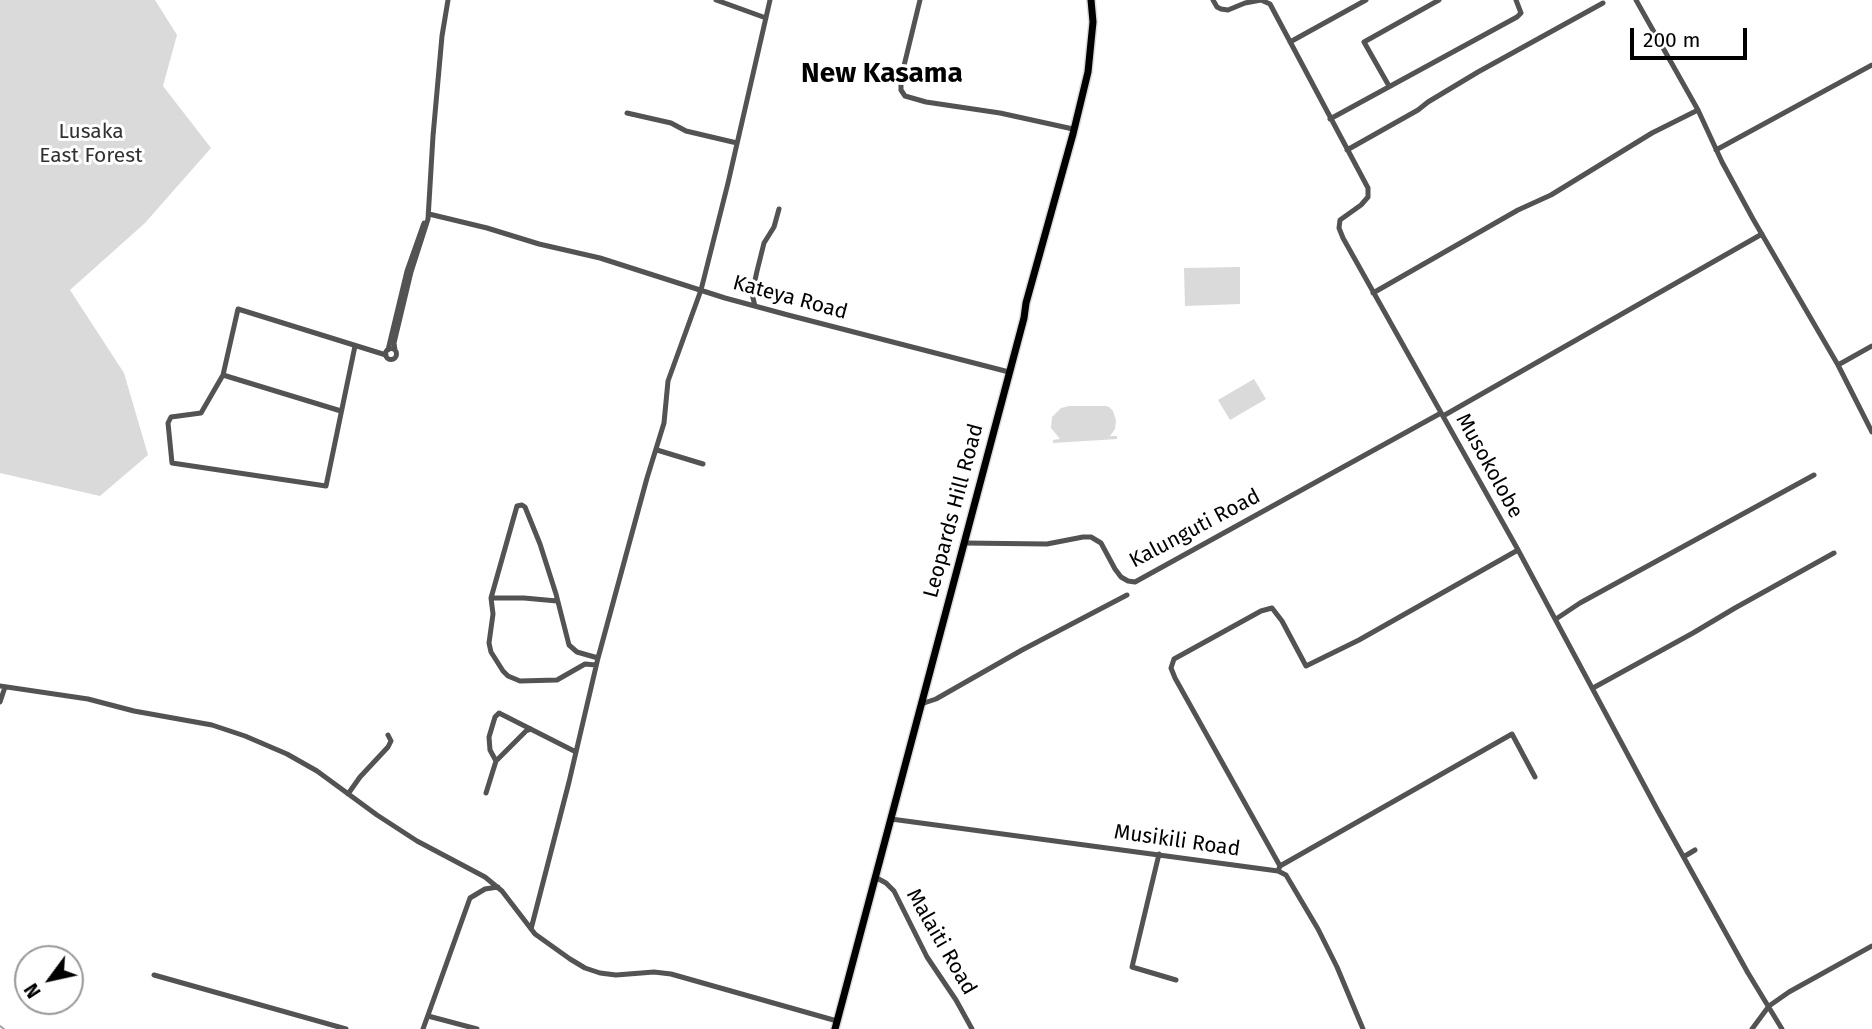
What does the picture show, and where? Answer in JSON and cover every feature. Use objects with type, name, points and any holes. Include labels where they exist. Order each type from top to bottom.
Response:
[{"type":"main road","name":"Leopards Hill Road","points":[[836,1025],[1088,72],[1093,22],[1091,0]]},
{"type":"street","points":[[355,346],[326,486],[172,463],[169,422],[171,417],[201,413],[223,375],[238,309],[355,346],[390,352],[407,271],[421,230],[429,217],[433,136],[448,0]]},
{"type":"street","points":[[716,0],[765,18]]},
{"type":"street","points":[[531,929],[596,665],[666,415],[668,381],[701,290],[770,0]]},
{"type":"street","points":[[920,0],[901,78],[901,90],[905,96],[1073,129]]},
{"type":"street","name":"Musokolobe","points":[[1213,0],[1217,7],[1228,10],[1245,3],[1265,1],[1270,4],[1369,193],[1361,205],[1340,220],[1339,228],[1748,973],[1782,1029]]},
{"type":"street","points":[[1290,42],[1366,0]]},
{"type":"street","points":[[1389,86],[1364,42],[1439,0]]},
{"type":"street","points":[[1330,119],[1517,17],[1521,13],[1516,0]]},
{"type":"street","points":[[1636,0],[1698,110],[1752,219],[1838,365],[1872,432]]},
{"type":"street","points":[[1347,150],[1478,72],[1603,3]]},
{"type":"street","points":[[1716,150],[1872,65]]},
{"type":"street","points":[[1373,293],[1518,210],[1551,195],[1652,133],[1698,110]]},
{"type":"street","points":[[627,113],[737,143]]},
{"type":"street","points":[[755,306],[752,294],[757,271],[764,243],[774,227],[779,209]]},
{"type":"street","name":"Kateya Road","points":[[429,217],[487,228],[755,306],[1009,372]]},
{"type":"street","points":[[1442,415],[1762,234]]},
{"type":"street","points":[[1838,365],[1872,346]]},
{"type":"street","points":[[223,375],[341,411]]},
{"type":"street","name":"Kalunguti Road","points":[[964,543],[1047,544],[1091,537],[1101,543],[1121,577],[1135,582],[1442,415]]},
{"type":"street","points":[[657,450],[703,464]]},
{"type":"street","points":[[1556,619],[1580,603],[1814,475]]},
{"type":"street","points":[[596,665],[585,664],[564,677],[553,680],[520,681],[508,676],[495,661],[489,648],[493,614],[491,598],[517,506],[525,507],[541,544],[569,645],[577,652],[598,658]]},
{"type":"street","points":[[1363,1029],[1318,929],[1286,875],[1279,868],[1171,667],[1174,659],[1202,642],[1261,611],[1272,608],[1306,666],[1518,550]]},
{"type":"street","points":[[1592,688],[1834,552]]},
{"type":"street","points":[[921,704],[936,699],[1127,595]]},
{"type":"street","points":[[491,598],[557,601]]},
{"type":"street","points":[[0,702],[2,687],[88,699],[134,711],[212,725],[245,736],[303,762],[417,841],[481,874],[498,887],[531,929],[570,960],[593,971],[616,975],[654,971],[671,974],[836,1025]]},
{"type":"street","points":[[496,761],[490,750],[489,737],[492,722],[497,714],[501,713],[576,751]]},
{"type":"street","points":[[485,793],[496,761],[531,729]]},
{"type":"street","points":[[1279,868],[1512,734],[1535,777]]},
{"type":"street","points":[[348,794],[388,747],[391,741],[388,735]]},
{"type":"street","name":"Musikili Road","points":[[891,819],[1279,868]]},
{"type":"street","points":[[1685,856],[1695,850]]},
{"type":"street","points":[[1159,854],[1132,967],[1176,980]]},
{"type":"street","name":"Malaiti Road","points":[[875,877],[894,891],[927,957],[956,1000],[971,1029]]},
{"type":"street","points":[[423,1029],[470,898],[485,889],[498,887]]},
{"type":"street","points":[[1752,1029],[1769,1006],[1789,992],[1872,946]]},
{"type":"street","points":[[154,975],[346,1029]]},
{"type":"street","points":[[428,1016],[477,1029]]},
{"type":"green space","name":"Lusaka East Forest","points":[[0,0],[155,0],[177,35],[163,86],[211,148],[145,223],[70,290],[124,373],[148,455],[100,496],[0,473]]},
{"type":"green space","points":[[1240,267],[1240,304],[1185,306],[1184,268]]},
{"type":"green space","points":[[1254,379],[1266,399],[1230,420],[1218,400]]},
{"type":"green space","points":[[1109,407],[1116,420],[1115,429],[1110,436],[1117,436],[1117,439],[1053,443],[1053,440],[1060,439],[1051,428],[1052,417],[1061,408]]},
{"type":"waterway","points":[[0,1026],[4,1029]]},
{"type":"district","name":"New Kasama","points":[[882,74]]}]
